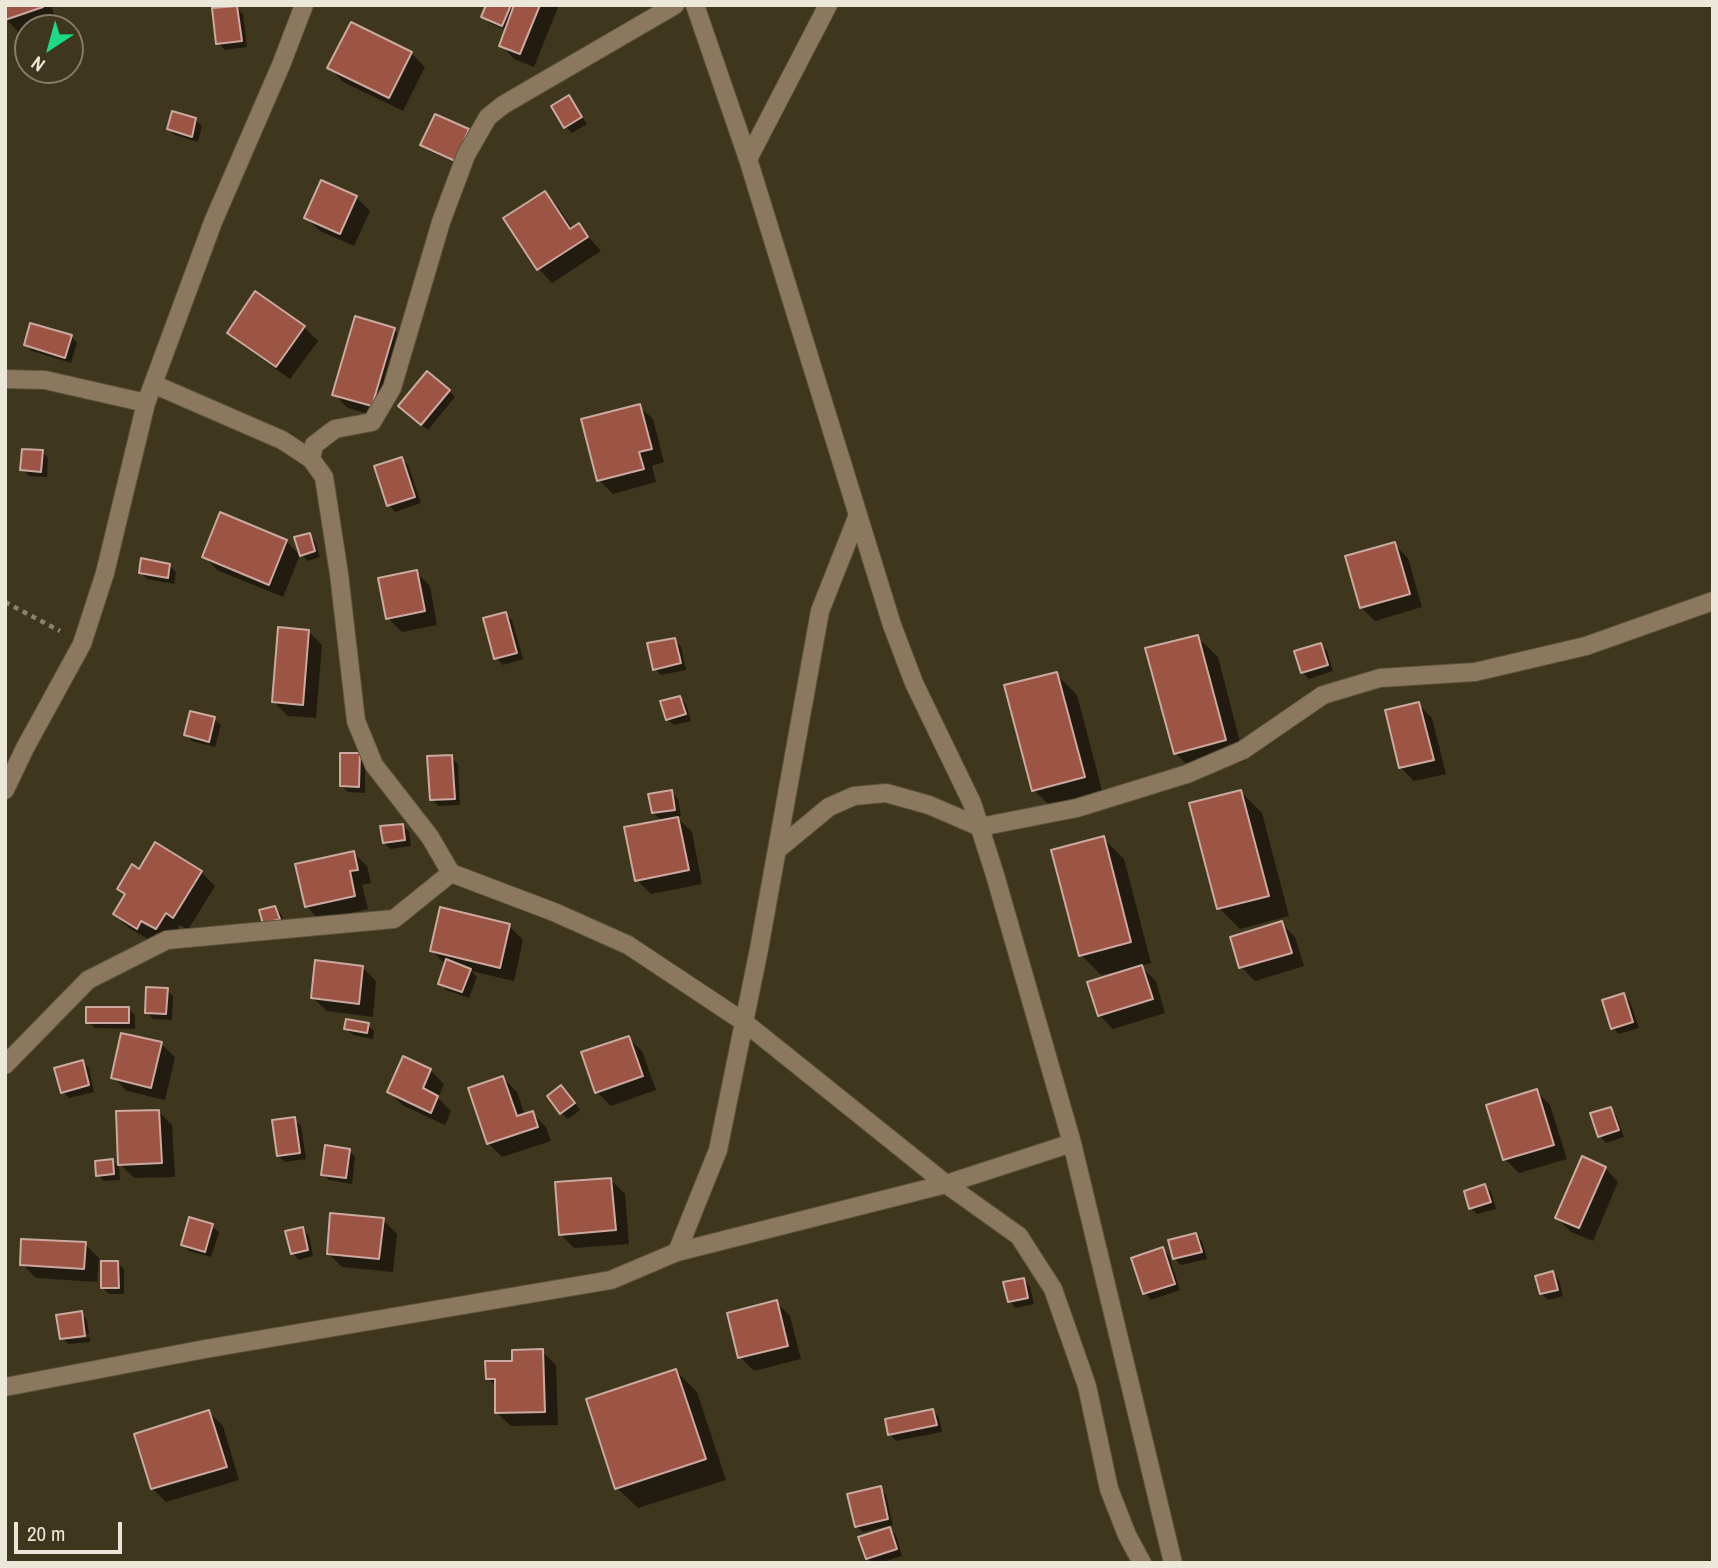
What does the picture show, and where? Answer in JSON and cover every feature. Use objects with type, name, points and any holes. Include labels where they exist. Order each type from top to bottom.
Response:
[{"type":"street","points":[[5,790],[82,644],[105,573],[146,402],[213,222],[304,5]]},
{"type":"street","points":[[311,459],[314,445],[335,429],[372,422],[392,388],[441,222],[466,155],[488,117],[503,105],[675,5]]},
{"type":"street","points":[[695,5],[748,159],[892,625],[914,683],[972,803],[980,827],[1072,1143],[1173,1563]]},
{"type":"street","points":[[748,159],[828,5]]},
{"type":"street","points":[[5,379],[45,380],[146,402]]},
{"type":"street","points":[[153,384],[282,440],[311,459],[324,477],[339,574],[356,721],[374,765],[430,837],[451,873],[554,912],[628,945],[744,1022],[946,1184],[1019,1236],[1053,1289],[1087,1386],[1109,1489],[1127,1535],[1142,1563]]},
{"type":"street","points":[[677,1252],[718,1150],[777,850],[820,611],[859,515]]},
{"type":"street","points":[[777,850],[829,807],[854,796],[886,793],[929,805],[980,827],[1077,808],[1188,774],[1243,750],[1323,695],[1380,678],[1475,672],[1586,646],[1713,601]]},
{"type":"street","points":[[5,1065],[88,981],[167,940],[394,919],[451,873]]},
{"type":"street","points":[[5,1387],[205,1349],[611,1280],[677,1252],[946,1184],[1072,1143]]},
{"type":"path","points":[[5,602],[82,644]]},
{"type":"building","points":[[5,5],[43,5],[23,14],[14,14],[14,17],[5,20]]},
{"type":"building","points":[[486,5],[511,5],[502,26],[481,17]]},
{"type":"building","points":[[514,5],[540,5],[520,54],[499,46]]},
{"type":"building","points":[[237,6],[242,41],[216,44],[212,8]]},
{"type":"building","points":[[351,22],[412,52],[389,98],[327,68]]},
{"type":"building","points":[[569,95],[582,117],[564,128],[551,106]]},
{"type":"building","points":[[172,111],[196,118],[192,137],[167,129]]},
{"type":"building","points":[[435,114],[469,129],[455,161],[420,145]]},
{"type":"building","points":[[321,180],[357,196],[340,234],[304,218]]},
{"type":"building","points":[[545,191],[570,229],[579,223],[588,237],[537,270],[503,218]]},
{"type":"building","points":[[255,291],[305,326],[276,367],[227,333]]},
{"type":"building","points":[[355,316],[395,328],[372,406],[332,395]]},
{"type":"building","points":[[30,323],[72,335],[65,358],[24,345]]},
{"type":"building","points":[[427,371],[450,390],[421,425],[398,406]]},
{"type":"building","points":[[640,404],[652,449],[639,452],[644,469],[597,481],[581,419]]},
{"type":"building","points":[[22,449],[43,450],[41,472],[20,470]]},
{"type":"building","points":[[402,457],[415,497],[387,506],[374,466]]},
{"type":"building","points":[[220,512],[287,540],[269,585],[202,557]]},
{"type":"building","points":[[310,533],[315,551],[300,556],[294,537]]},
{"type":"building","points":[[1395,542],[1410,594],[1360,608],[1345,556]]},
{"type":"building","points":[[141,558],[170,564],[168,578],[139,573]]},
{"type":"building","points":[[417,570],[425,611],[386,619],[378,578]]},
{"type":"building","points":[[506,612],[517,653],[494,659],[483,618]]},
{"type":"building","points":[[278,627],[309,630],[303,705],[272,702]]},
{"type":"building","points":[[1198,635],[1226,740],[1174,754],[1145,648]]},
{"type":"building","points":[[675,638],[681,663],[653,670],[647,643]]},
{"type":"building","points":[[1321,643],[1328,665],[1301,673],[1294,651]]},
{"type":"building","points":[[1057,672],[1085,777],[1032,791],[1004,685]]},
{"type":"building","points":[[680,696],[686,714],[666,720],[660,701]]},
{"type":"building","points":[[1419,702],[1434,760],[1399,768],[1385,710]]},
{"type":"building","points":[[190,711],[215,717],[209,742],[184,735]]},
{"type":"building","points":[[340,753],[360,753],[359,787],[340,786]]},
{"type":"building","points":[[452,755],[455,799],[430,800],[427,756]]},
{"type":"building","points":[[672,790],[675,810],[652,813],[648,794]]},
{"type":"building","points":[[1241,790],[1269,896],[1217,909],[1189,803]]},
{"type":"building","points":[[678,817],[689,870],[635,881],[624,827]]},
{"type":"building","points":[[403,824],[405,840],[383,843],[380,826]]},
{"type":"building","points":[[1104,836],[1131,942],[1079,956],[1051,850]]},
{"type":"building","points":[[155,842],[202,871],[173,918],[166,913],[156,929],[141,921],[137,929],[113,914],[125,894],[117,889],[132,864],[139,869]]},
{"type":"building","points":[[354,851],[358,870],[350,871],[355,896],[305,907],[295,864]]},
{"type":"building","points":[[275,906],[280,919],[263,924],[259,910]]},
{"type":"building","points":[[440,907],[510,924],[500,968],[430,951]]},
{"type":"building","points":[[1282,921],[1292,953],[1239,968],[1230,937]]},
{"type":"building","points":[[446,959],[471,969],[462,992],[438,984]]},
{"type":"building","points":[[315,960],[363,966],[359,1004],[311,998]]},
{"type":"building","points":[[1142,965],[1153,999],[1098,1016],[1087,982]]},
{"type":"building","points":[[146,987],[168,988],[166,1014],[145,1013]]},
{"type":"building","points":[[1624,993],[1633,1022],[1611,1029],[1602,1000]]},
{"type":"building","points":[[86,1007],[129,1007],[129,1023],[86,1023]]},
{"type":"building","points":[[346,1019],[369,1023],[367,1033],[344,1029]]},
{"type":"building","points":[[121,1033],[162,1042],[151,1088],[111,1078]]},
{"type":"building","points":[[629,1036],[643,1076],[595,1093],[581,1052]]},
{"type":"building","points":[[403,1056],[431,1069],[423,1088],[438,1096],[431,1113],[387,1092]]},
{"type":"building","points":[[83,1060],[89,1085],[61,1093],[54,1068]]},
{"type":"building","points":[[503,1076],[517,1116],[533,1111],[538,1127],[487,1144],[468,1088]]},
{"type":"building","points":[[561,1085],[575,1103],[560,1114],[547,1096]]},
{"type":"building","points":[[1537,1089],[1554,1145],[1503,1160],[1486,1105]]},
{"type":"building","points":[[1611,1107],[1619,1130],[1598,1137],[1590,1113]]},
{"type":"building","points":[[159,1110],[162,1163],[118,1165],[116,1111]]},
{"type":"building","points":[[295,1117],[300,1153],[277,1156],[272,1120]]},
{"type":"building","points":[[325,1145],[350,1149],[346,1178],[321,1175]]},
{"type":"building","points":[[1582,1156],[1606,1167],[1579,1228],[1555,1218]]},
{"type":"building","points":[[113,1159],[114,1174],[96,1176],[95,1161]]},
{"type":"building","points":[[611,1178],[616,1230],[559,1235],[555,1182]]},
{"type":"building","points":[[1485,1184],[1491,1202],[1469,1209],[1464,1191]]},
{"type":"building","points":[[330,1213],[384,1218],[379,1259],[327,1254]]},
{"type":"building","points":[[189,1217],[213,1224],[205,1252],[181,1245]]},
{"type":"building","points":[[303,1227],[308,1250],[291,1254],[285,1231]]},
{"type":"building","points":[[1196,1233],[1202,1252],[1173,1259],[1168,1240]]},
{"type":"building","points":[[21,1239],[86,1242],[84,1269],[20,1265]]},
{"type":"building","points":[[1163,1247],[1175,1284],[1143,1294],[1131,1258]]},
{"type":"building","points":[[101,1261],[118,1261],[119,1288],[101,1288]]},
{"type":"building","points":[[1553,1271],[1558,1290],[1540,1294],[1535,1276]]},
{"type":"building","points":[[1024,1278],[1028,1298],[1008,1302],[1003,1282]]},
{"type":"building","points":[[777,1300],[788,1346],[738,1358],[727,1313]]},
{"type":"building","points":[[82,1311],[85,1336],[60,1339],[56,1315]]},
{"type":"building","points":[[543,1349],[545,1412],[495,1413],[495,1379],[486,1379],[485,1361],[512,1361],[512,1350]]},
{"type":"building","points":[[676,1369],[706,1459],[615,1489],[586,1399]]},
{"type":"building","points":[[933,1409],[937,1425],[888,1435],[885,1419]]},
{"type":"building","points":[[209,1410],[227,1467],[151,1489],[134,1434]]},
{"type":"building","points":[[881,1486],[888,1519],[855,1527],[847,1494]]},
{"type":"building","points":[[890,1527],[897,1549],[866,1559],[858,1537]]}]
